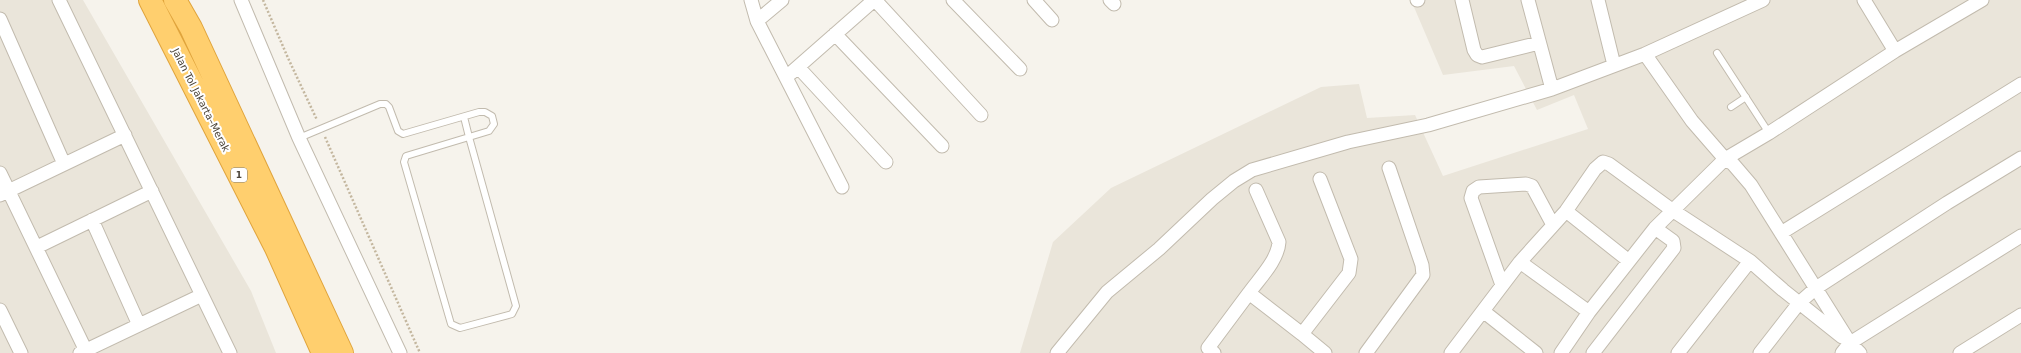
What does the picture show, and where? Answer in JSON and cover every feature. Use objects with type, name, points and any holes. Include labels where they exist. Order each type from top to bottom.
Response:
[{"type":"highway","name":"Jalan Tol Jakarta–Merak","points":[[150,0],[276,248],[323,353]]},
{"type":"highway","name":"Jalan Tol Jakarta–Merak","points":[[175,0],[190,28],[342,353]]},
{"type":"street","points":[[59,0],[230,353]]},
{"type":"street","points":[[241,0],[299,138],[400,353]]},
{"type":"street","points":[[751,0],[757,21],[842,187]]},
{"type":"street","points":[[757,21],[782,0]]},
{"type":"street","points":[[786,77],[875,0],[981,115]]},
{"type":"street","points":[[953,0],[1020,69]]},
{"type":"street","points":[[1034,0],[1052,20]]},
{"type":"street","points":[[1462,0],[1474,50],[1478,56],[1482,58],[1540,43]]},
{"type":"street","points":[[1528,0],[1552,89]]},
{"type":"street","points":[[1598,0],[1614,65]]},
{"type":"street","points":[[1057,353],[1106,292],[1159,248],[1212,199],[1234,181],[1252,170],[1348,142],[1428,125],[1552,89],[1645,54],[1763,0]]},
{"type":"street","points":[[1864,0],[1895,51]]},
{"type":"street","points":[[1565,352],[1589,312],[1655,228],[1725,159],[1769,133],[1895,51],[1982,0]]},
{"type":"street","points":[[0,19],[64,164]]},
{"type":"street","points":[[835,34],[942,146]]},
{"type":"street","points":[[1645,54],[1687,115],[1725,159],[1733,164],[1751,185],[1816,288],[1846,348]]},
{"type":"street","points":[[798,67],[886,162]]},
{"type":"street","points":[[1781,234],[2021,84]]},
{"type":"street","points":[[4,193],[125,135]]},
{"type":"street","points":[[1760,353],[1799,303],[1816,288],[1947,203],[2021,158]]},
{"type":"street","points":[[1451,353],[1520,262],[1566,211],[1595,169],[1603,162],[1609,164],[1672,210],[1750,261],[1799,303],[1846,348],[1860,353]]},
{"type":"street","points":[[1366,353],[1423,275],[1422,265],[1389,168]]},
{"type":"street","points":[[0,173],[4,193],[37,247],[84,352],[202,295]]},
{"type":"street","points":[[1302,334],[1349,273],[1351,267],[1351,259],[1320,179]]},
{"type":"street","points":[[1502,285],[1471,198],[1473,191],[1479,187],[1526,184],[1532,186],[1554,225]]},
{"type":"street","points":[[1208,351],[1248,293],[1276,256],[1279,246],[1279,242],[1256,190]]},
{"type":"street","points":[[37,247],[152,191]]},
{"type":"street","points":[[1566,211],[1629,261]]},
{"type":"street","points":[[92,220],[139,325]]},
{"type":"street","points":[[1593,353],[1674,248],[1673,241],[1655,228]]},
{"type":"street","points":[[1846,348],[2021,236]]},
{"type":"street","points":[[1678,353],[1750,261]]},
{"type":"street","points":[[1520,262],[1589,312]]},
{"type":"street","points":[[1248,293],[1325,353]]},
{"type":"street","points":[[0,310],[21,353]]},
{"type":"street","points":[[1483,311],[1536,353]]},
{"type":"street","points":[[1960,353],[2021,315]]},
{"type":"lane","points":[[1717,53],[1769,133]]},
{"type":"lane","points":[[1731,107],[1746,97]]},
{"type":"lane","points":[[299,138],[376,105],[386,104],[389,107],[398,131],[404,134],[483,111],[490,114],[494,120],[490,130],[469,137],[406,156],[404,162],[451,324],[460,328],[512,314],[515,312],[516,306],[469,137],[464,117]]},
{"type":"path","points":[[263,0],[288,58],[322,128],[420,353]]},
{"type":"shaded area","points":[[0,0],[83,0],[251,291],[276,353],[0,353]]},
{"type":"shaded area","points":[[1411,0],[2021,0],[2021,353],[1020,353],[1053,242],[1111,188],[1321,87],[1359,84],[1367,118],[1415,115],[1443,176],[1588,129],[1574,95],[1537,110],[1514,66],[1443,75]]}]
